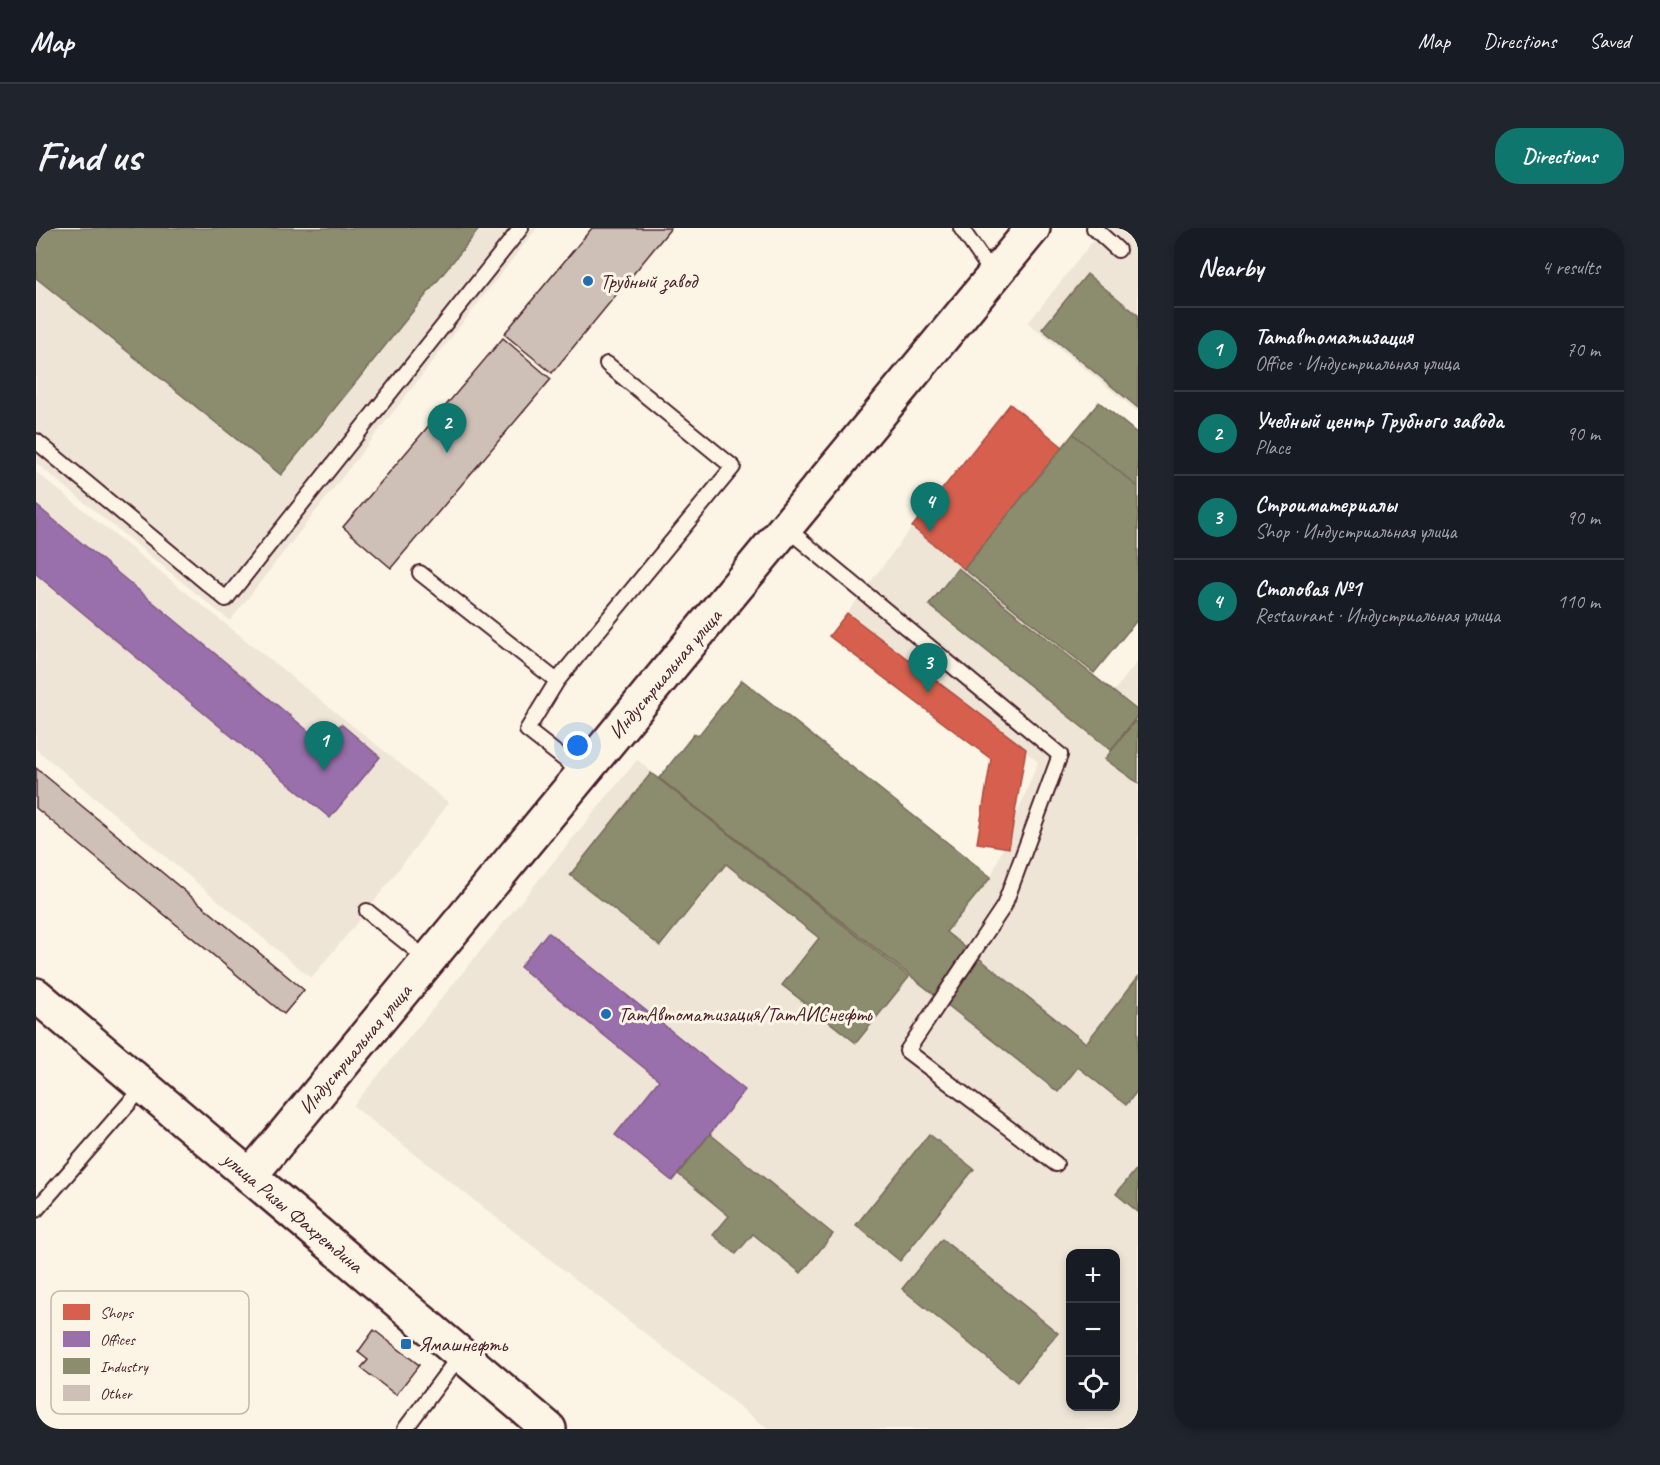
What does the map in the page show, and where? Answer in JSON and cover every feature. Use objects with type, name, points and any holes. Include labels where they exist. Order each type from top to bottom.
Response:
[{"type":"street","name":"Индустриальная улица","points":[[250,1176],[1033,228]]},
{"type":"street","name":"улица Ризы Фахретдина","points":[[36,995],[549,1429]]},
{"type":"lane","points":[[36,441],[226,599],[521,228]]},
{"type":"lane","points":[[961,228],[994,276]]},
{"type":"lane","points":[[1094,228],[1118,250]]},
{"type":"lane","points":[[583,774],[527,730],[557,681],[733,467],[607,364]]},
{"type":"lane","points":[[785,527],[1060,755],[1004,906],[906,1051],[1056,1164]]},
{"type":"lane","points":[[420,573],[557,681]]},
{"type":"lane","points":[[367,911],[428,960]]},
{"type":"lane","points":[[36,1210],[144,1086]]},
{"type":"lane","points":[[405,1429],[461,1354]]},
{"type":"shaded area","points":[[36,228],[537,228],[230,621],[36,463]]},
{"type":"shaded area","points":[[1103,228],[1138,228],[1138,412],[1028,323]]},
{"type":"shaded area","points":[[36,472],[449,803],[367,911],[311,978],[36,749]]},
{"type":"shaded area","points":[[912,527],[1114,691],[1138,661],[1138,1429],[768,1429],[353,1106],[637,760],[910,978],[991,877],[1038,762],[847,613]]},
{"type":"building: Shops","points":[[1010,404],[1063,447],[964,569],[912,527]]},
{"type":"building: Shops","points":[[847,613],[1026,749],[1009,848],[977,843],[991,759],[829,636]]},
{"type":"building: Offices","points":[[36,505],[324,744],[341,724],[380,757],[330,818],[36,574]]},
{"type":"building: Offices","points":[[548,932],[745,1090],[672,1181],[615,1135],[659,1080],[520,967]]},
{"type":"building: Industry","points":[[36,228],[480,228],[281,475],[36,278]]},
{"type":"building: Industry","points":[[1087,274],[1138,315],[1138,408],[1042,329]]},
{"type":"building: Industry","points":[[1099,402],[1138,434],[1138,487],[1073,434]]},
{"type":"building: Industry","points":[[1073,434],[1138,487],[1138,619],[1094,673],[964,569]]},
{"type":"building: Industry","points":[[958,568],[1138,711],[1138,715],[1111,750],[929,605]]},
{"type":"building: Industry","points":[[742,680],[991,877],[946,932],[1086,1043],[1138,977],[1138,1090],[1126,1105],[1078,1067],[1058,1092],[659,778],[694,734],[698,736]]},
{"type":"building: Industry","points":[[1135,721],[1138,723],[1138,783],[1105,759]]},
{"type":"building: Industry","points":[[651,773],[909,977],[856,1043],[782,985],[819,938],[726,864],[660,946],[570,875]]},
{"type":"building: Industry","points":[[710,1134],[833,1234],[801,1273],[753,1234],[736,1254],[713,1235],[729,1216],[678,1174]]},
{"type":"building: Industry","points":[[929,1134],[974,1169],[900,1261],[856,1225]]},
{"type":"building: Industry","points":[[1138,1167],[1138,1212],[1116,1194]]},
{"type":"building: Industry","points":[[942,1239],[1058,1333],[1017,1382],[902,1289]]},
{"type":"building: Other","name":"Трубный завод","points":[[592,228],[671,228],[552,373],[504,334]]},
{"type":"building: Other","points":[[503,338],[551,379],[391,568],[343,527]]},
{"type":"building: Other","points":[[36,768],[304,990],[284,1014],[36,808]]},
{"type":"building: Other","points":[[374,1330],[419,1365],[396,1395],[361,1368],[368,1360],[358,1352]]},
{"type":"place","name":"Трубный завод","points":[[588,281]]},
{"type":"place","name":"Учебный центр Трубного завода","points":[[447,453]]},
{"type":"place","name":"Столовая №1","points":[[930,532]]},
{"type":"place","name":"Строиматериалы","points":[[928,693]]},
{"type":"place","name":"Татавтоматизация","points":[[324,771]]},
{"type":"place","name":"ТатАвтоматизация/ТатАИСнефть","points":[[606,1014]]},
{"type":"place","name":"Ямашнефть","points":[[406,1344]]}]
